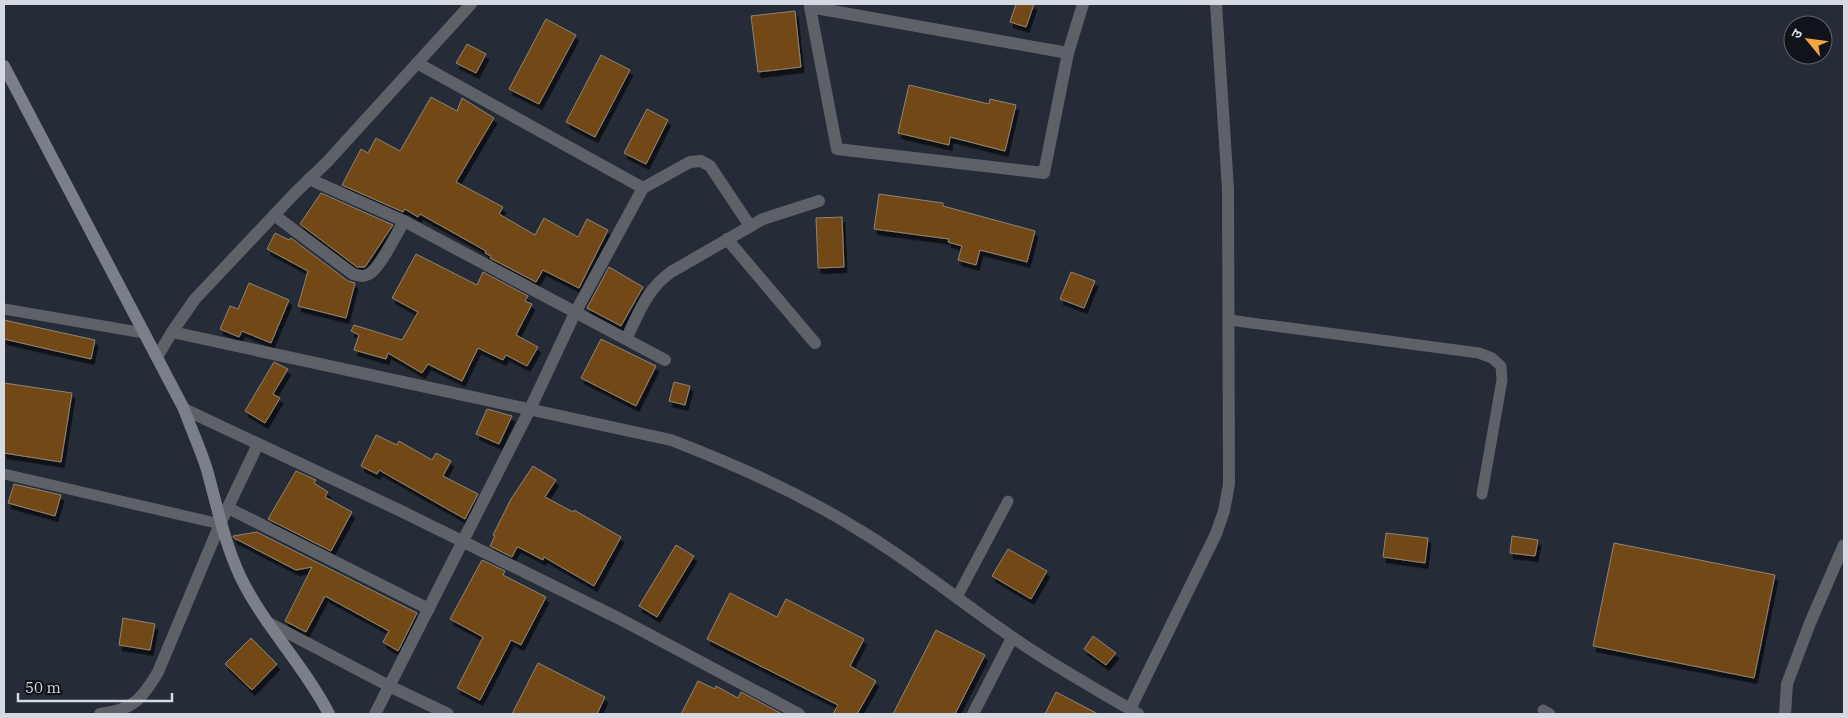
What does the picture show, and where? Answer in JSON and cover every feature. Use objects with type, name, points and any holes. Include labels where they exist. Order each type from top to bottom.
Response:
[{"type":"main road","points":[[4,66],[184,409],[206,469],[220,524],[240,575],[259,612],[319,696],[328,714]]},
{"type":"street","points":[[157,358],[172,332],[196,299],[274,215],[328,161],[471,4]]},
{"type":"street","points":[[1068,53],[810,5],[837,149],[1044,173],[1068,53],[1083,4]]},
{"type":"street","points":[[172,332],[671,440],[757,475],[859,530],[957,597],[1012,638],[1134,712],[1216,534],[1224,511],[1229,484],[1230,320],[1228,189],[1216,4]]},
{"type":"street","points":[[417,63],[643,188]]},
{"type":"street","points":[[375,714],[464,542],[575,313],[643,188],[690,162],[701,160],[710,166],[750,226]]},
{"type":"street","points":[[310,179],[404,221],[665,360]]},
{"type":"street","points":[[626,340],[649,294],[658,281],[763,219],[819,201]]},
{"type":"street","points":[[274,215],[353,274],[361,277],[376,268],[404,221]]},
{"type":"street","points":[[727,239],[815,343]]},
{"type":"street","points":[[184,409],[464,542],[620,619],[799,714]]},
{"type":"street","points":[[104,714],[133,705],[144,695],[158,672],[220,524],[258,444]]},
{"type":"street","points":[[228,508],[429,609]]},
{"type":"street","points":[[1785,714],[1787,684],[1810,623],[1844,545]]},
{"type":"street","points":[[267,622],[389,686],[448,714]]},
{"type":"street","points":[[973,714],[1012,638]]},
{"type":"lane","points":[[4,309],[144,333]]},
{"type":"lane","points":[[1230,320],[1479,353],[1492,358],[1501,366],[1502,380],[1482,494]]},
{"type":"lane","points":[[4,474],[220,524]]},
{"type":"lane","points":[[957,597],[1008,501]]},
{"type":"building","points":[[1016,4],[1034,4],[1026,27],[1010,22]]},
{"type":"building","points":[[795,11],[801,67],[758,72],[751,16]]},
{"type":"building","points":[[546,19],[576,35],[539,104],[509,89]]},
{"type":"building","points":[[467,44],[486,54],[476,73],[456,63]]},
{"type":"building","points":[[601,55],[630,70],[595,137],[566,122]]},
{"type":"building","points":[[909,85],[989,104],[990,99],[1016,105],[1005,151],[950,137],[949,145],[898,133]]},
{"type":"building","points":[[431,97],[457,111],[462,98],[494,118],[456,182],[503,207],[499,214],[535,235],[544,218],[578,237],[587,219],[608,230],[579,288],[543,270],[536,282],[490,258],[491,256],[485,253],[486,251],[420,214],[418,217],[405,209],[403,212],[342,185],[361,149],[368,153],[376,138],[400,151]]},
{"type":"building","points":[[647,109],[668,120],[646,164],[624,153]]},
{"type":"building","points":[[321,193],[393,225],[365,267],[357,267],[300,224]]},
{"type":"building","points":[[879,194],[943,203],[943,206],[1035,231],[1027,262],[980,250],[976,265],[958,260],[962,246],[948,242],[949,239],[874,229]]},
{"type":"building","points":[[842,217],[844,267],[818,268],[816,218]]},
{"type":"building","points":[[275,233],[289,240],[291,238],[348,281],[355,283],[346,318],[298,306],[308,271],[267,249]]},
{"type":"building","points":[[416,254],[477,285],[483,272],[528,296],[525,301],[532,304],[516,335],[538,347],[527,366],[506,355],[503,360],[478,348],[462,381],[428,364],[422,373],[388,353],[386,359],[354,350],[359,335],[351,331],[354,325],[402,340],[418,312],[392,298]]},
{"type":"building","points":[[609,267],[643,287],[621,326],[587,308]]},
{"type":"building","points":[[1071,272],[1095,281],[1084,308],[1060,299]]},
{"type":"building","points":[[249,283],[289,300],[271,343],[242,331],[239,337],[220,329],[230,306],[238,309]]},
{"type":"building","points":[[4,320],[95,340],[91,359],[4,339]]},
{"type":"building","points":[[601,339],[656,366],[636,406],[581,378]]},
{"type":"building","points":[[274,362],[288,369],[273,394],[280,398],[265,423],[245,411]]},
{"type":"building","points":[[674,382],[690,386],[685,405],[669,401]]},
{"type":"building","points":[[4,383],[72,393],[61,462],[4,453]]},
{"type":"building","points":[[487,409],[512,416],[499,444],[476,434]]},
{"type":"building","points":[[376,435],[397,445],[399,441],[432,460],[436,453],[451,461],[443,476],[478,494],[465,519],[379,470],[377,474],[361,466]]},
{"type":"building","points":[[533,466],[556,480],[545,497],[573,512],[574,510],[621,537],[594,586],[544,557],[543,560],[517,547],[512,557],[490,546],[495,536],[493,535],[511,499]]},
{"type":"building","points":[[296,471],[316,480],[314,483],[328,492],[325,497],[352,512],[331,551],[268,519]]},
{"type":"building","points":[[14,484],[61,495],[55,516],[8,503]]},
{"type":"building","points":[[257,532],[417,613],[398,651],[383,642],[389,631],[325,596],[306,632],[285,621],[312,567],[296,570],[233,536]]},
{"type":"building","points":[[1386,533],[1428,538],[1425,563],[1383,557]]},
{"type":"building","points":[[1512,536],[1538,540],[1535,556],[1510,553]]},
{"type":"building","points":[[1614,543],[1775,575],[1754,678],[1593,646]]},
{"type":"building","points":[[676,545],[694,556],[657,617],[639,606]]},
{"type":"building","points":[[1008,549],[1047,571],[1031,599],[992,576]]},
{"type":"building","points":[[482,560],[505,571],[503,575],[546,597],[521,645],[511,640],[480,700],[457,688],[483,637],[450,619]]},
{"type":"building","points":[[730,593],[777,617],[786,599],[864,639],[850,666],[876,681],[857,714],[833,714],[838,705],[707,639]]},
{"type":"building","points":[[123,618],[155,624],[150,650],[119,645]]},
{"type":"building","points":[[936,630],[985,655],[955,714],[893,714]]},
{"type":"building","points":[[1093,636],[1116,653],[1106,665],[1084,649]]},
{"type":"building","points":[[251,638],[277,664],[252,690],[225,664]]},
{"type":"building","points":[[538,663],[605,697],[597,714],[512,714]]},
{"type":"building","points":[[698,681],[715,689],[716,686],[738,698],[741,692],[782,714],[681,714]]},
{"type":"building","points":[[1056,692],[1098,714],[1045,714]]}]
